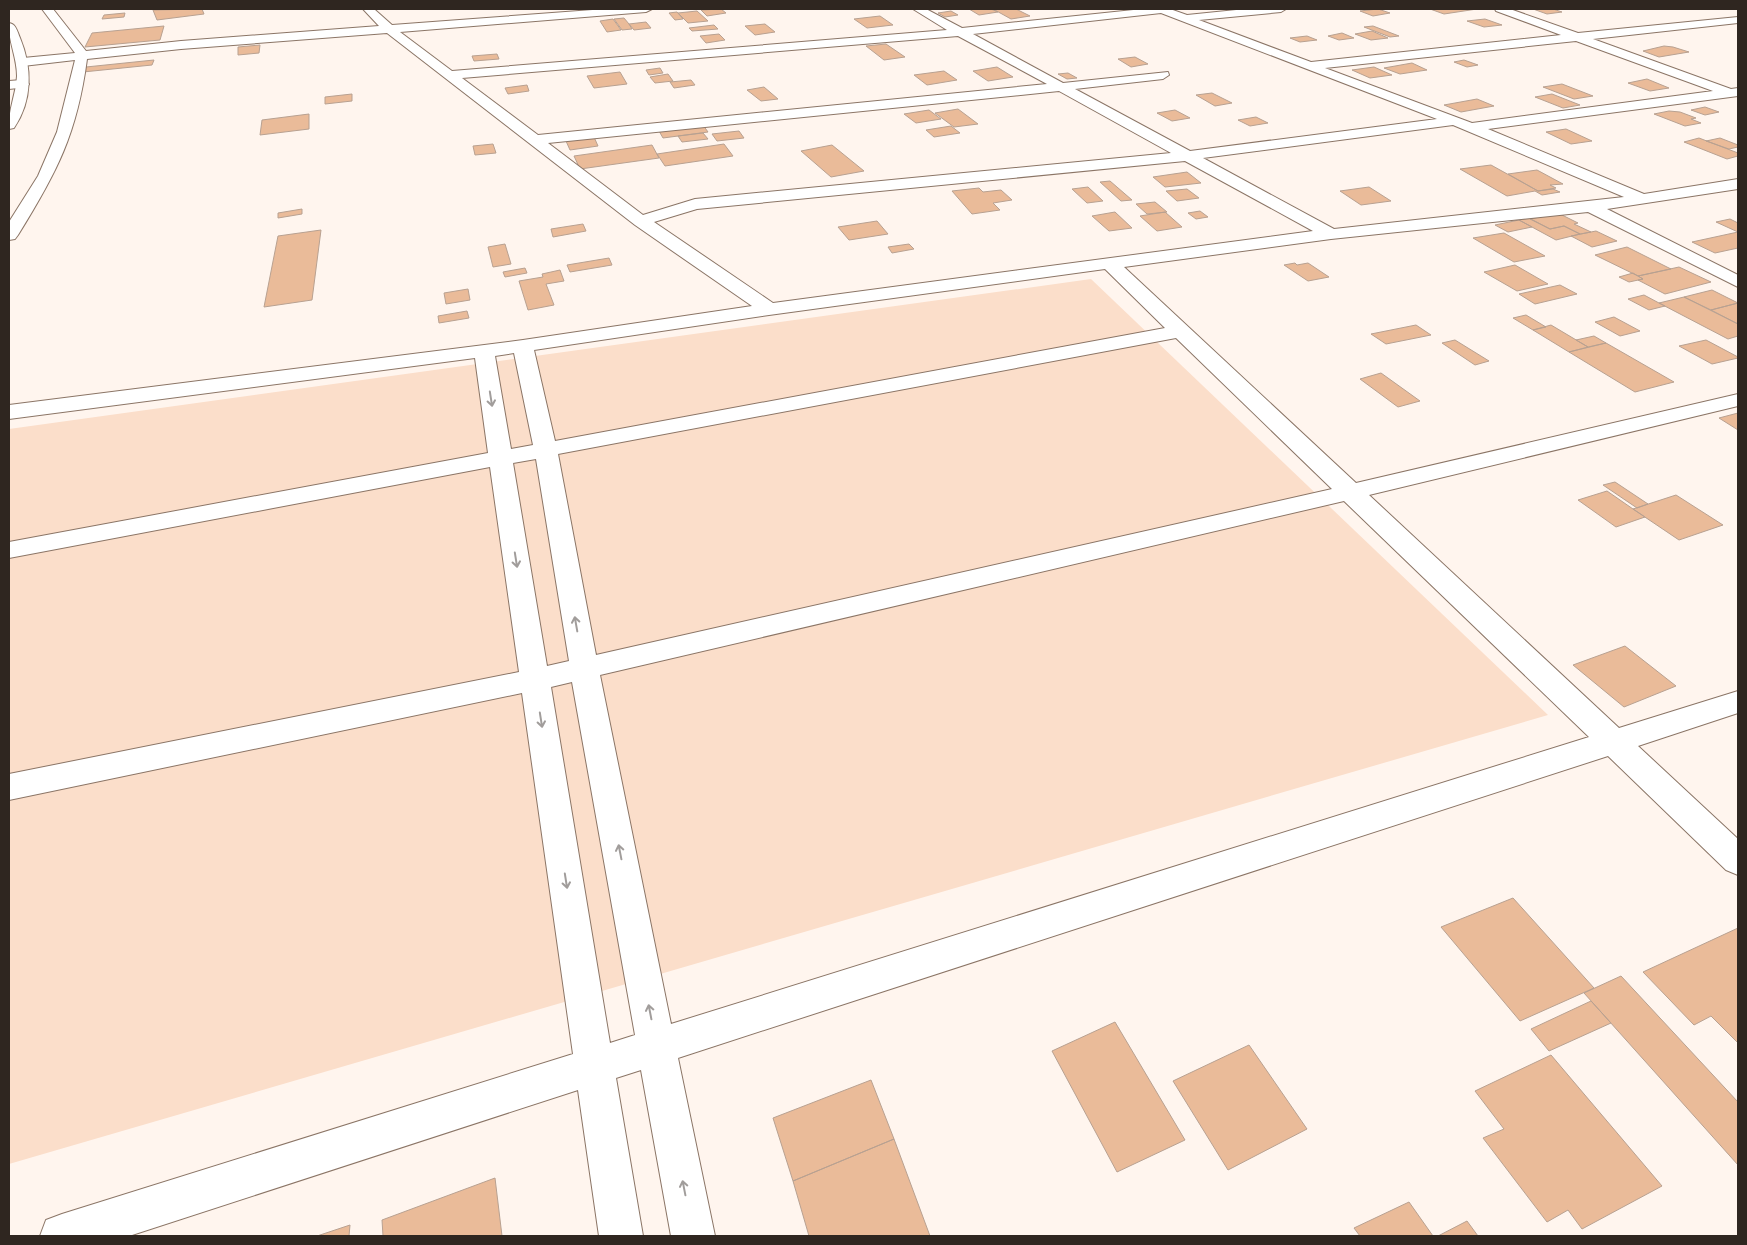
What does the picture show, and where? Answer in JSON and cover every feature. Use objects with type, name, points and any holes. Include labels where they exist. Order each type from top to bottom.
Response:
[{"type":"main road","points":[[9,235],[46,175],[70,118],[82,54],[47,9]]},
{"type":"main road","points":[[23,62],[82,54],[388,28],[646,9]]},
{"type":"main road","points":[[918,9],[1331,234]]},
{"type":"main road","points":[[449,75],[961,32],[1161,9],[1455,121],[1640,198]]},
{"type":"main road","points":[[1185,18],[1281,9]]},
{"type":"main road","points":[[1500,9],[1736,93]]},
{"type":"main road","points":[[376,11],[388,28],[640,221],[769,309]]},
{"type":"main road","points":[[1310,65],[1738,20]]},
{"type":"main road","points":[[9,26],[23,62],[25,74],[16,84],[9,125]]},
{"type":"main road","points":[[534,140],[1061,87],[1162,75]]},
{"type":"main road","points":[[1470,127],[1736,93]]},
{"type":"main road","points":[[640,221],[695,204],[1187,156],[1455,121]]},
{"type":"main road","points":[[9,412],[522,346],[769,309],[1111,265],[1331,234],[1590,207],[1738,184]]},
{"type":"main road","points":[[1590,207],[1738,282]]},
{"type":"main road","points":[[1111,265],[1178,331],[1350,492],[1611,742],[1738,860]]},
{"type":"main road","points":[[9,550],[546,451],[1178,331]]},
{"type":"main road","points":[[522,346],[546,451],[584,668],[693,1236]]},
{"type":"main road","points":[[484,351],[621,1236]]},
{"type":"main road","points":[[9,787],[534,680],[1350,492],[1738,400]]},
{"type":"main road","points":[[62,1236],[657,1048],[1738,702]]},
{"type":"shaded area","points":[[1091,279],[1548,715],[9,1164],[9,429]]},
{"type":"building","points":[[202,9],[204,14],[157,20],[153,10]]},
{"type":"building","points":[[721,9],[726,13],[707,16],[701,10]]},
{"type":"building","points":[[969,9],[991,9],[998,12],[979,15]]},
{"type":"building","points":[[993,9],[1016,9],[1030,16],[1011,19]]},
{"type":"building","points":[[1378,9],[1390,13],[1373,16],[1360,11]]},
{"type":"building","points":[[1430,9],[1477,9],[1444,14]]},
{"type":"building","points":[[1533,9],[1553,9],[1562,12],[1547,14]]},
{"type":"building","points":[[697,11],[708,21],[688,23],[678,13]]},
{"type":"building","points":[[951,11],[958,15],[945,17],[938,13]]},
{"type":"building","points":[[677,12],[683,19],[675,20],[669,13]]},
{"type":"building","points":[[125,13],[124,17],[102,19],[104,15]]},
{"type":"building","points":[[880,16],[893,25],[867,28],[854,19]]},
{"type":"building","points":[[624,18],[632,29],[622,30],[614,19]]},
{"type":"building","points":[[613,19],[621,30],[607,32],[600,21]]},
{"type":"building","points":[[1485,19],[1502,25],[1484,27],[1467,21]]},
{"type":"building","points":[[646,22],[651,28],[634,30],[629,24]]},
{"type":"building","points":[[765,24],[775,32],[755,35],[745,26]]},
{"type":"building","points":[[714,25],[718,29],[692,31],[689,28]]},
{"type":"building","points":[[164,26],[160,40],[85,47],[92,33]]},
{"type":"building","points":[[1373,26],[1399,36],[1390,37],[1364,27]]},
{"type":"building","points":[[1372,31],[1388,38],[1371,40],[1355,34]]},
{"type":"building","points":[[1342,33],[1354,38],[1339,40],[1328,36]]},
{"type":"building","points":[[719,34],[725,40],[706,43],[700,36]]},
{"type":"building","points":[[1307,36],[1317,40],[1300,42],[1290,38]]},
{"type":"building","points":[[886,44],[905,57],[884,60],[866,46]]},
{"type":"building","points":[[260,45],[259,53],[238,55],[238,47]]},
{"type":"building","points":[[1664,46],[1689,52],[1659,57],[1643,51]]},
{"type":"building","points":[[497,54],[499,59],[474,61],[472,56]]},
{"type":"building","points":[[1135,57],[1148,64],[1131,67],[1118,59]]},
{"type":"building","points":[[154,60],[152,65],[83,72],[86,67]]},
{"type":"building","points":[[1464,60],[1478,65],[1467,67],[1454,62]]},
{"type":"building","points":[[1412,63],[1427,70],[1400,74],[1384,68]]},
{"type":"building","points":[[997,67],[1013,77],[988,81],[973,71]]},
{"type":"building","points":[[1374,67],[1392,75],[1370,78],[1352,70]]},
{"type":"building","points":[[660,68],[663,73],[649,75],[646,70]]},
{"type":"building","points":[[944,71],[957,80],[927,85],[914,75]]},
{"type":"building","points":[[620,72],[627,84],[594,88],[587,76]]},
{"type":"building","points":[[1068,73],[1077,78],[1067,79],[1058,74]]},
{"type":"building","points":[[668,74],[673,81],[655,83],[650,77]]},
{"type":"building","points":[[1647,79],[1669,88],[1650,91],[1628,83]]},
{"type":"building","points":[[691,80],[695,85],[674,88],[670,82]]},
{"type":"building","points":[[1562,84],[1593,96],[1574,99],[1543,87]]},
{"type":"building","points":[[527,85],[529,91],[508,94],[505,88]]},
{"type":"building","points":[[764,87],[778,99],[761,101],[747,90]]},
{"type":"building","points":[[1212,93],[1232,103],[1215,106],[1196,95]]},
{"type":"building","points":[[352,94],[352,101],[325,104],[325,97]]},
{"type":"building","points":[[1552,94],[1580,105],[1563,108],[1535,97]]},
{"type":"building","points":[[1477,99],[1494,106],[1461,112],[1444,105]]},
{"type":"building","points":[[1705,107],[1719,112],[1705,115],[1691,110]]},
{"type":"building","points":[[958,109],[978,124],[954,127],[935,113]]},
{"type":"building","points":[[929,110],[941,119],[916,123],[904,114]]},
{"type":"building","points":[[1175,110],[1190,118],[1172,121],[1157,113]]},
{"type":"building","points":[[1669,111],[1680,112],[1696,118],[1691,119],[1701,123],[1685,126],[1654,114]]},
{"type":"building","points":[[309,114],[309,129],[260,135],[262,120]]},
{"type":"building","points":[[1256,117],[1268,123],[1250,126],[1238,120]]},
{"type":"building","points":[[703,125],[708,132],[663,138],[659,131]]},
{"type":"building","points":[[951,126],[960,133],[934,137],[926,130]]},
{"type":"building","points":[[1566,129],[1592,141],[1571,144],[1546,132]]},
{"type":"building","points":[[739,131],[744,138],[717,141],[712,134]]},
{"type":"building","points":[[703,133],[708,139],[682,142],[678,136]]},
{"type":"building","points":[[594,137],[598,146],[570,150],[566,141]]},
{"type":"building","points":[[1699,138],[1738,153],[1738,156],[1727,159],[1684,142]]},
{"type":"building","points":[[1720,138],[1738,145],[1738,147],[1729,149],[1706,141]]},
{"type":"building","points":[[493,144],[496,153],[475,155],[473,146]]},
{"type":"building","points":[[724,144],[733,156],[665,166],[657,154]]},
{"type":"building","points":[[652,145],[659,158],[580,169],[574,156]]},
{"type":"building","points":[[832,145],[864,171],[831,177],[801,151]]},
{"type":"building","points":[[1491,165],[1538,191],[1553,189],[1560,192],[1542,195],[1535,191],[1507,196],[1460,169]]},
{"type":"building","points":[[1537,170],[1563,184],[1550,185],[1556,188],[1538,191],[1508,174]]},
{"type":"building","points":[[1187,172],[1201,183],[1165,187],[1153,177]]},
{"type":"building","points":[[1110,181],[1132,200],[1121,201],[1100,182]]},
{"type":"building","points":[[1088,187],[1103,201],[1087,203],[1072,189]]},
{"type":"building","points":[[1369,187],[1391,201],[1361,205],[1340,191]]},
{"type":"building","points":[[979,188],[983,192],[1001,190],[1012,200],[993,203],[1000,210],[972,214],[952,191]]},
{"type":"building","points":[[1187,189],[1199,198],[1177,201],[1166,191]]},
{"type":"building","points":[[1155,202],[1167,212],[1147,214],[1136,204]]},
{"type":"building","points":[[302,209],[302,214],[278,218],[278,213]]},
{"type":"building","points":[[1200,211],[1208,217],[1196,219],[1188,213]]},
{"type":"building","points":[[1115,212],[1132,228],[1109,231],[1092,216]]},
{"type":"building","points":[[1165,212],[1182,227],[1157,231],[1140,216]]},
{"type":"building","points":[[1558,213],[1578,223],[1574,224],[1591,232],[1580,234],[1564,226],[1550,229],[1530,219]]},
{"type":"building","points":[[1529,218],[1550,229],[1564,226],[1580,234],[1556,240],[1519,220]]},
{"type":"building","points":[[1730,219],[1738,223],[1738,232],[1716,222]]},
{"type":"building","points":[[1519,220],[1532,227],[1508,232],[1495,225]]},
{"type":"building","points":[[877,221],[888,234],[849,240],[838,227]]},
{"type":"building","points":[[583,224],[586,231],[553,237],[551,229]]},
{"type":"building","points":[[321,230],[312,300],[264,307],[278,236]]},
{"type":"building","points":[[1596,231],[1617,241],[1592,247],[1571,236]]},
{"type":"building","points":[[1738,232],[1738,248],[1715,253],[1692,242]]},
{"type":"building","points":[[1504,233],[1545,256],[1514,262],[1473,238]]},
{"type":"building","points":[[505,244],[511,264],[493,267],[488,247]]},
{"type":"building","points":[[909,244],[914,249],[892,253],[888,247]]},
{"type":"building","points":[[1627,247],[1671,269],[1638,276],[1595,255]]},
{"type":"building","points":[[609,258],[612,265],[570,272],[567,265]]},
{"type":"building","points":[[1295,263],[1297,265],[1308,263],[1329,277],[1308,281],[1284,265]]},
{"type":"building","points":[[1515,265],[1548,284],[1517,291],[1484,272]]},
{"type":"building","points":[[1679,267],[1711,282],[1665,294],[1638,280],[1643,279],[1638,276]]},
{"type":"building","points":[[525,268],[527,273],[505,277],[503,272]]},
{"type":"building","points":[[560,270],[564,281],[546,284],[554,305],[528,310],[519,281],[543,277],[542,274]]},
{"type":"building","points":[[1633,273],[1643,279],[1629,282],[1619,277]]},
{"type":"building","points":[[1560,285],[1577,294],[1535,304],[1519,294]]},
{"type":"building","points":[[468,289],[470,300],[446,304],[444,293]]},
{"type":"building","points":[[1712,290],[1738,303],[1711,310],[1684,297]]},
{"type":"building","points":[[1644,295],[1665,306],[1649,310],[1628,299]]},
{"type":"building","points":[[1684,297],[1738,324],[1738,336],[1728,339],[1659,303]]},
{"type":"building","points":[[1738,303],[1738,324],[1711,310]]},
{"type":"building","points":[[467,311],[469,318],[439,323],[438,316]]},
{"type":"building","points":[[1526,315],[1546,327],[1533,330],[1513,318]]},
{"type":"building","points":[[1614,317],[1640,331],[1620,336],[1595,322]]},
{"type":"building","points":[[1416,325],[1431,335],[1386,344],[1371,334]]},
{"type":"building","points":[[1551,325],[1588,347],[1569,352],[1533,330]]},
{"type":"building","points":[[1594,336],[1606,343],[1588,347],[1576,340]]},
{"type":"building","points":[[1455,340],[1489,361],[1475,365],[1442,343]]},
{"type":"building","points":[[1706,340],[1738,358],[1712,364],[1679,346]]},
{"type":"building","points":[[1606,343],[1674,382],[1635,392],[1569,352]]},
{"type":"building","points":[[1381,373],[1420,401],[1398,407],[1360,379]]},
{"type":"building","points":[[1738,413],[1738,430],[1719,418]]},
{"type":"building","points":[[1615,482],[1648,504],[1637,508],[1603,485]]},
{"type":"building","points":[[1607,491],[1645,517],[1616,527],[1578,500]]},
{"type":"building","points":[[1676,495],[1723,525],[1679,540],[1633,509]]},
{"type":"building","points":[[1625,646],[1676,686],[1624,707],[1573,665]]},
{"type":"building","points":[[1513,898],[1594,988],[1520,1021],[1441,927]]},
{"type":"building","points":[[1738,928],[1738,1043],[1711,1016],[1694,1025],[1643,972]]},
{"type":"building","points":[[1621,976],[1738,1102],[1738,1165],[1584,993]]},
{"type":"building","points":[[1591,1001],[1611,1023],[1549,1051],[1531,1029]]},
{"type":"building","points":[[1115,1022],[1185,1140],[1117,1172],[1052,1051]]},
{"type":"building","points":[[1249,1045],[1307,1129],[1228,1170],[1173,1081]]},
{"type":"building","points":[[1551,1055],[1662,1186],[1582,1229],[1568,1210],[1547,1222],[1483,1138],[1504,1129],[1475,1091]]},
{"type":"building","points":[[871,1080],[894,1139],[793,1181],[773,1118]]},
{"type":"building","points":[[894,1139],[930,1236],[809,1236],[793,1181]]},
{"type":"building","points":[[495,1178],[502,1236],[383,1236],[382,1220]]},
{"type":"building","points":[[1409,1202],[1433,1236],[1360,1236],[1354,1228]]},
{"type":"building","points":[[1467,1221],[1478,1236],[1438,1236]]},
{"type":"building","points":[[350,1225],[349,1236],[317,1236]]}]
